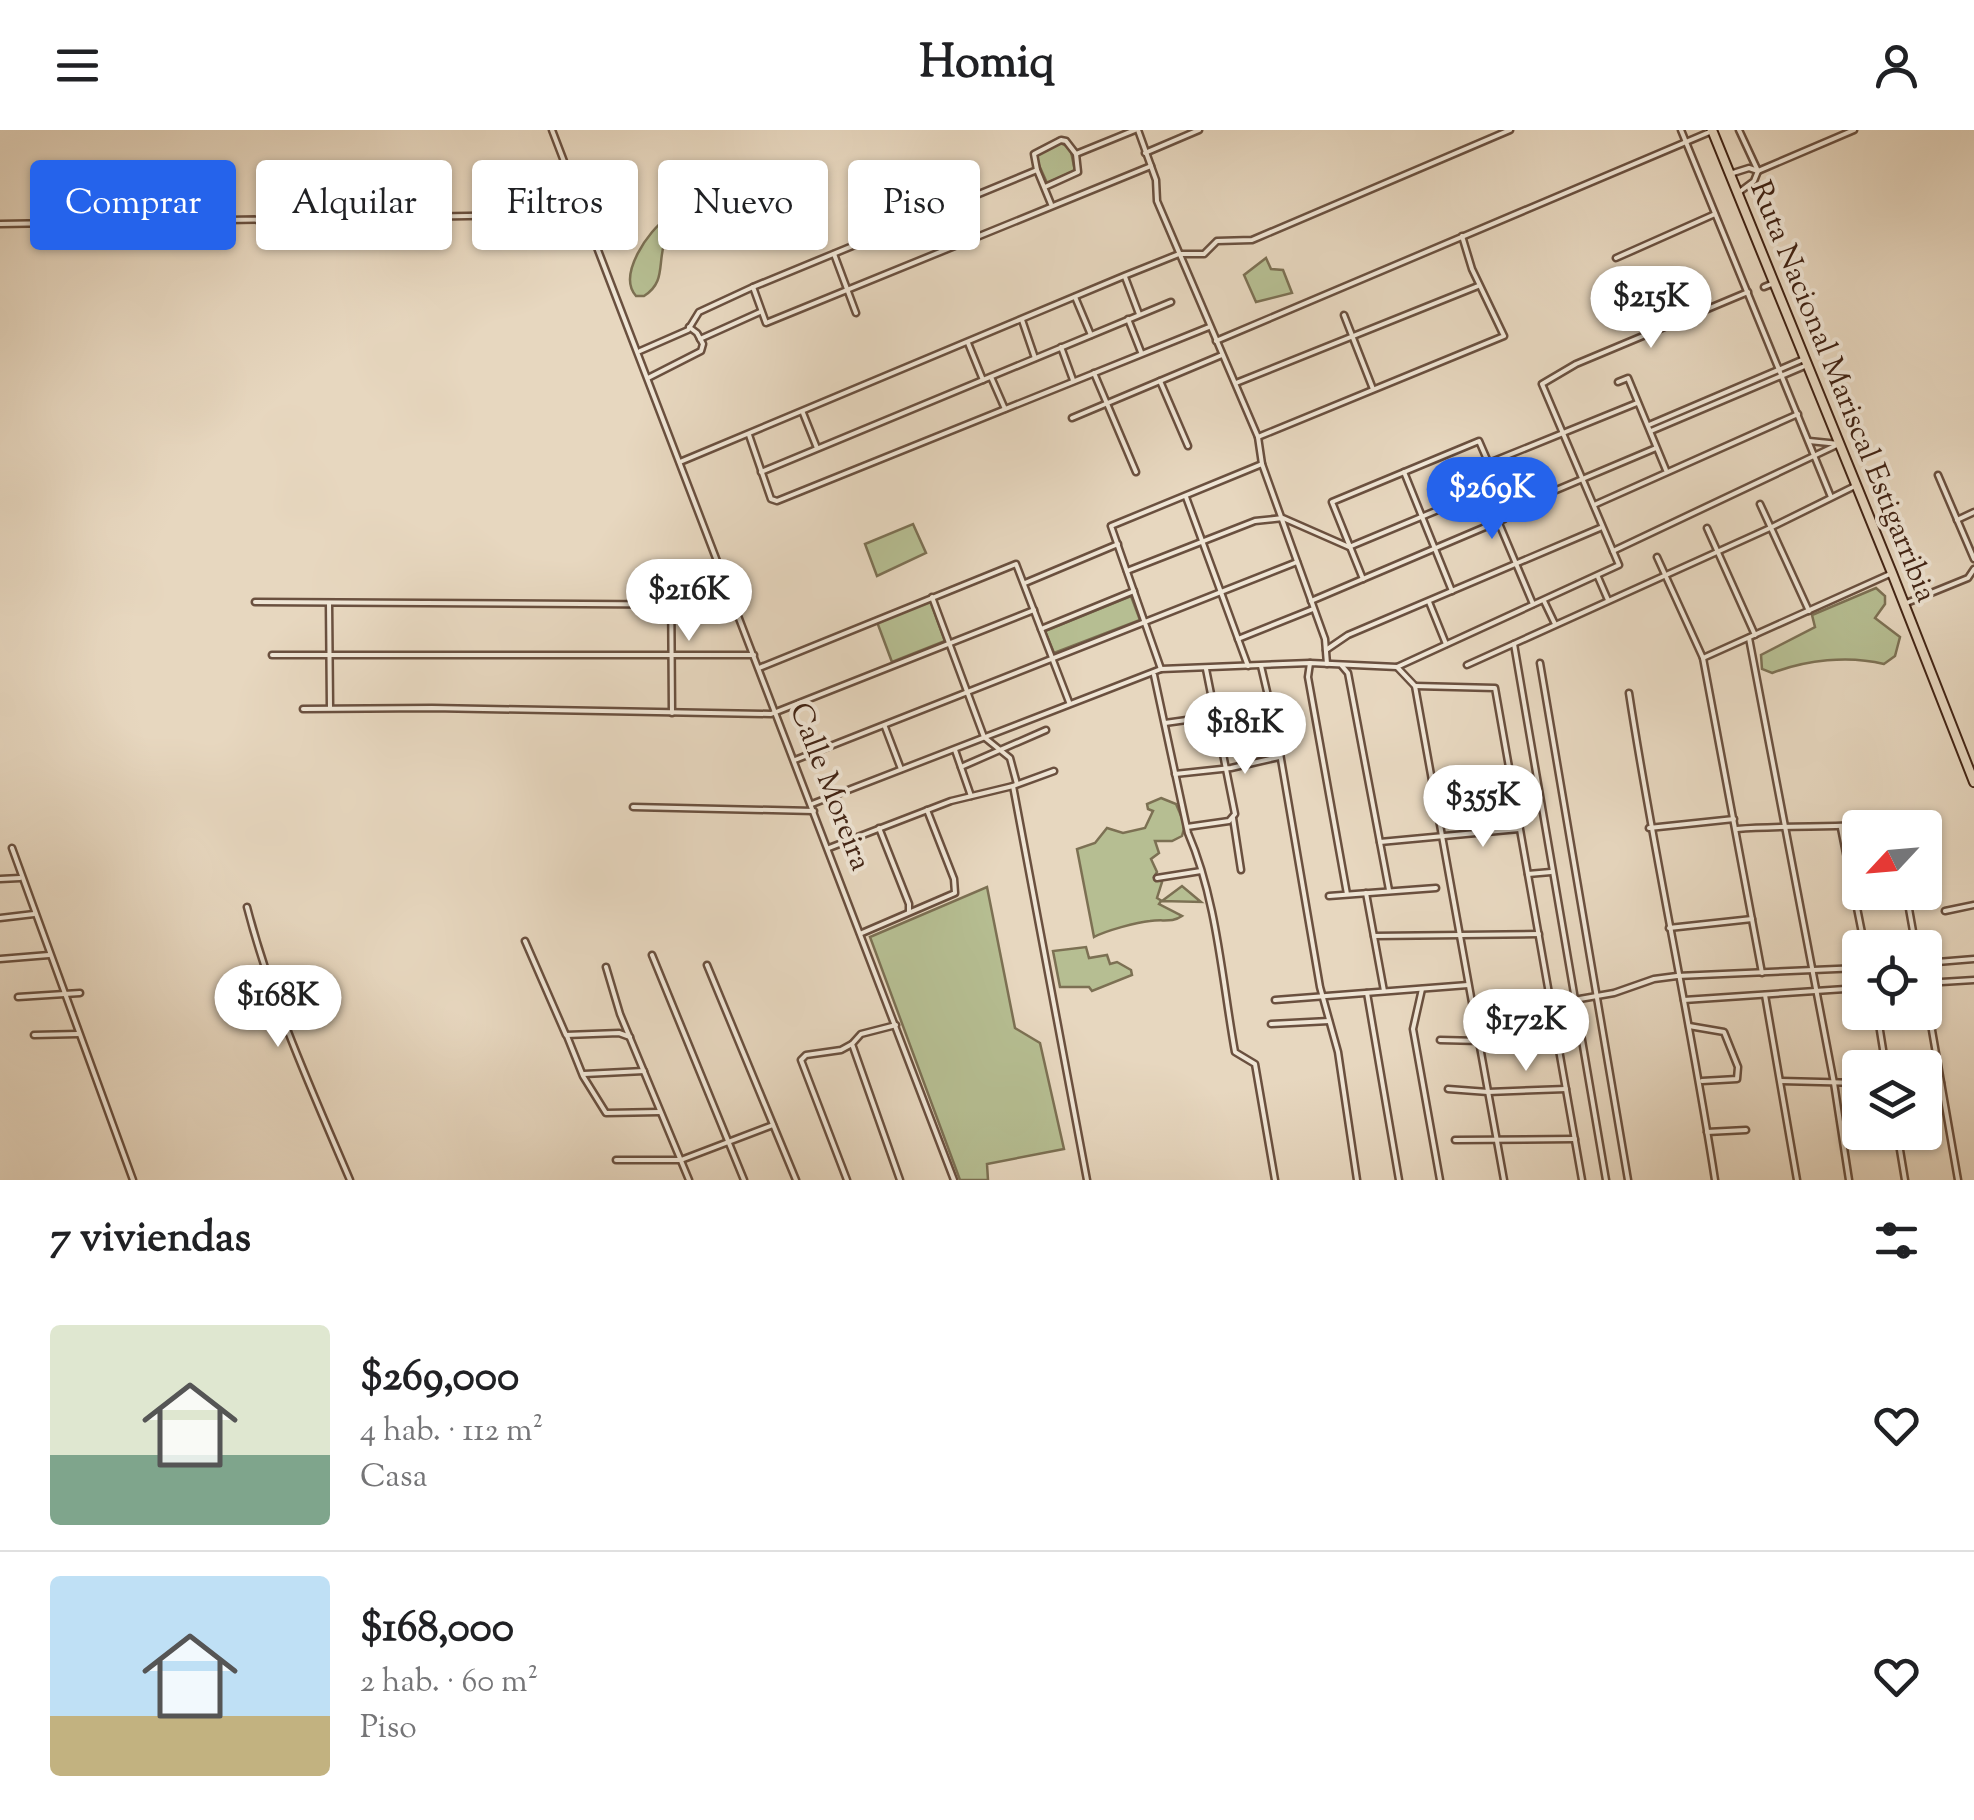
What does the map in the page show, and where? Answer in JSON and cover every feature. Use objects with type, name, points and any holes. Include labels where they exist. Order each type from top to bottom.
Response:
[{"type":"main road","name":"Ruta Nacional Mariscal Estigarribia","points":[[1712,130],[1970,761],[1974,782]]},
{"type":"street","name":"Calle Moreira","points":[[552,130],[564,160]]},
{"type":"street","points":[[1076,154],[1136,130],[1156,180],[1157,201],[1258,436],[1262,464],[1314,609],[1328,664]]},
{"type":"street","points":[[1146,153],[1200,130]]},
{"type":"street","points":[[680,462],[1179,254],[1204,254],[1217,241],[1252,240],[1510,130]]},
{"type":"street","points":[[1681,130],[1831,497]]},
{"type":"street","points":[[1216,341],[1712,130]]},
{"type":"street","points":[[1739,130],[1758,172]]},
{"type":"street","points":[[1738,193],[1754,181],[1758,172],[1854,130]]},
{"type":"street","points":[[1044,187],[1078,172],[1076,154],[1066,141],[1036,152],[1036,170],[1052,206]]},
{"type":"street","points":[[980,235],[1151,166]]},
{"type":"street","points":[[1730,174],[1749,168],[1758,172]]},
{"type":"street","points":[[980,194],[1036,170]]},
{"type":"street","points":[[1616,258],[1716,214]]},
{"type":"street","points":[[0,224],[472,216]]},
{"type":"street","points":[[1258,436],[1504,336],[1462,236]]},
{"type":"street","points":[[638,352],[690,327],[699,312],[848,248]]},
{"type":"street","name":"Calle Moreira","points":[[599,250],[954,1180]]},
{"type":"street","points":[[752,287],[766,322],[941,250]]},
{"type":"street","points":[[834,254],[856,313]]},
{"type":"street","points":[[1124,276],[1139,314]]},
{"type":"street","points":[[1764,287],[1774,283]]},
{"type":"street","points":[[1236,383],[1480,285]]},
{"type":"street","points":[[812,804],[1162,669],[1310,663],[1396,667],[1619,566],[1542,384],[1576,364],[1748,292]]},
{"type":"street","points":[[1075,296],[1091,334]]},
{"type":"street","points":[[761,472],[1170,302]]},
{"type":"street","points":[[700,339],[762,312]]},
{"type":"street","points":[[1344,314],[1373,389]]},
{"type":"street","points":[[1022,319],[1035,358]]},
{"type":"street","points":[[1128,319],[1142,354]]},
{"type":"street","points":[[648,378],[701,351],[700,339],[690,327]]},
{"type":"street","points":[[749,436],[771,499],[777,502],[1210,327]]},
{"type":"street","points":[[968,343],[983,380]]},
{"type":"street","points":[[1061,347],[1074,381]]},
{"type":"street","points":[[1072,418],[1222,355]]},
{"type":"street","points":[[1650,428],[1806,362]]},
{"type":"street","points":[[1094,373],[1136,472]]},
{"type":"street","points":[[991,376],[1006,409]]},
{"type":"street","points":[[1618,382],[1628,378],[1666,470]]},
{"type":"street","points":[[1160,382],[1188,446]]},
{"type":"street","points":[[1490,463],[1637,402]]},
{"type":"street","points":[[803,412],[817,448]]},
{"type":"street","points":[[1594,505],[1798,414]]},
{"type":"street","points":[[1363,579],[1332,502],[1479,441],[1508,510]]},
{"type":"street","points":[[1808,441],[1839,444]]},
{"type":"street","points":[[1613,551],[1839,444]]},
{"type":"street","points":[[1311,601],[1504,519],[1508,510],[1656,448]]},
{"type":"street","points":[[1162,669],[1111,526],[1262,464]]},
{"type":"street","points":[[1404,472],[1452,591]]},
{"type":"street","points":[[1938,475],[1974,559]]},
{"type":"street","points":[[1467,665],[1770,528],[1857,484]]},
{"type":"street","points":[[1127,571],[1255,521],[1283,518],[1349,547],[1498,485]]},
{"type":"street","points":[[1185,496],[1248,666]]},
{"type":"street","points":[[1760,504],[1809,610]]},
{"type":"street","points":[[1957,520],[1974,512]]},
{"type":"street","points":[[1498,521],[1533,606]]},
{"type":"street","points":[[1326,650],[1348,635],[1602,527]]},
{"type":"street","points":[[1707,528],[1752,637],[1849,1180]]},
{"type":"street","points":[[1024,583],[1118,544]]},
{"type":"street","points":[[1656,558],[1703,658],[1762,973]]},
{"type":"street","points":[[795,760],[1297,562]]},
{"type":"street","points":[[759,668],[1016,564],[1070,704]]},
{"type":"street","points":[[1904,604],[1971,579],[1974,569]]},
{"type":"street","points":[[1703,658],[1892,572]]},
{"type":"street","points":[[671,576],[672,712]]},
{"type":"street","points":[[1598,577],[1608,602]]},
{"type":"street","points":[[1042,629],[1134,590]]},
{"type":"street","points":[[932,597],[984,737],[1010,758],[1087,1180]]},
{"type":"street","points":[[1428,601],[1446,644]]},
{"type":"street","points":[[1544,601],[1556,626]]},
{"type":"street","points":[[255,602],[734,604]]},
{"type":"street","points":[[328,603],[332,655],[330,708]]},
{"type":"street","points":[[1238,639],[1314,609]]},
{"type":"street","points":[[304,709],[776,713],[1034,610]]},
{"type":"street","points":[[1514,644],[1606,1180]]},
{"type":"street","points":[[272,655],[754,655]]},
{"type":"street","points":[[1310,663],[1308,677],[1347,894]]},
{"type":"street","points":[[1540,663],[1628,1180]]},
{"type":"street","points":[[1342,664],[1348,673],[1389,890]]},
{"type":"street","points":[[1261,666],[1322,996],[1338,1052],[1357,1180]]},
{"type":"street","points":[[1396,667],[1415,686],[1504,1180]]},
{"type":"street","points":[[1206,668],[1241,870]]},
{"type":"street","points":[[1154,672],[1187,827],[1201,871],[1234,1052],[1255,1064],[1275,1180]]},
{"type":"street","points":[[1415,686],[1495,688],[1582,1180]]},
{"type":"street","points":[[1629,693],[1649,828],[1700,1081],[1715,1180]]},
{"type":"street","points":[[1164,723],[1215,716]]},
{"type":"street","points":[[884,725],[901,769]]},
{"type":"street","points":[[961,767],[1046,730]]},
{"type":"street","points":[[955,750],[971,796]]},
{"type":"street","points":[[1175,774],[1226,769],[1280,756]]},
{"type":"street","points":[[828,848],[926,810],[1054,771]]},
{"type":"street","points":[[633,807],[814,811]]},
{"type":"street","points":[[862,932],[955,893],[954,879],[926,810]]},
{"type":"street","points":[[1187,827],[1234,818]]},
{"type":"street","points":[[1649,828],[1734,819]]},
{"type":"street","points":[[1736,829],[1786,825],[1841,828],[1861,930]]},
{"type":"street","points":[[879,828],[910,904],[908,915]]},
{"type":"street","points":[[1380,842],[1520,829]]},
{"type":"street","points":[[12,848],[133,1180]]},
{"type":"street","points":[[1157,878],[1201,871]]},
{"type":"street","points":[[1528,874],[1551,872]]},
{"type":"street","points":[[0,879],[22,878]]},
{"type":"street","points":[[1329,896],[1436,888]]},
{"type":"street","points":[[1366,893],[1384,991]]},
{"type":"street","points":[[1945,911],[1974,905]]},
{"type":"street","points":[[246,907],[306,1076],[350,1180]]},
{"type":"street","points":[[0,918],[34,914]]},
{"type":"street","points":[[1669,928],[1752,919]]},
{"type":"street","points":[[1374,936],[1538,934]]},
{"type":"street","points":[[525,941],[582,1074],[606,1112],[660,1112]]},
{"type":"street","points":[[0,959],[49,955]]},
{"type":"street","points":[[652,955],[744,1180]]},
{"type":"street","points":[[1942,961],[1974,958]]},
{"type":"street","points":[[707,965],[796,1180]]},
{"type":"street","points":[[606,967],[630,1037],[689,1180]]},
{"type":"street","points":[[1551,1004],[1677,976],[1842,970]]},
{"type":"street","points":[[1942,984],[1974,980]]},
{"type":"street","points":[[1275,1000],[1468,986]]},
{"type":"street","points":[[1422,989],[1413,1029],[1440,1180]]},
{"type":"street","points":[[1684,1000],[1842,989]]},
{"type":"street","points":[[1366,992],[1399,1180]]},
{"type":"street","points":[[18,996],[80,993]]},
{"type":"street","points":[[1765,994],[1797,1180]]},
{"type":"street","points":[[1271,1024],[1329,1020]]},
{"type":"street","points":[[848,1180],[802,1060],[806,1055],[841,1050],[861,1034],[896,1025]]},
{"type":"street","points":[[1689,1026],[1724,1032],[1738,1067],[1736,1079],[1700,1081]]},
{"type":"street","points":[[34,1036],[78,1034]]},
{"type":"street","points":[[566,1035],[630,1037]]},
{"type":"street","points":[[1440,1040],[1522,1042],[1556,1038]]},
{"type":"street","points":[[852,1044],[900,1180]]},
{"type":"street","points":[[582,1074],[644,1070]]},
{"type":"street","points":[[1781,1082],[1842,1083]]},
{"type":"street","points":[[1448,1089],[1566,1089]]},
{"type":"street","points":[[1942,1089],[1958,1180]]},
{"type":"street","points":[[616,1160],[682,1160],[773,1125]]},
{"type":"street","points":[[1708,1132],[1746,1130]]},
{"type":"street","points":[[1455,1140],[1575,1138]]},
{"type":"street","points":[[1900,1150],[1905,1180]]},
{"type":"green space","points":[[1060,143],[1070,147],[1075,171],[1047,183],[1035,156]]},
{"type":"green space","points":[[658,226],[658,250],[663,250],[660,273],[651,291],[636,296],[630,277],[633,265]]},
{"type":"green space","points":[[1266,258],[1271,269],[1283,270],[1292,293],[1256,302],[1244,275]]},
{"type":"green space","points":[[913,524],[926,553],[877,576],[865,544]]},
{"type":"green space","points":[[1876,588],[1885,596],[1885,604],[1875,618],[1900,637],[1895,656],[1884,664],[1842,659],[1772,673],[1762,669],[1761,655],[1815,627],[1812,615]]},
{"type":"green space","points":[[1131,596],[1140,620],[1054,653],[1045,631]]},
{"type":"green space","points":[[930,600],[945,641],[892,662],[877,622]]},
{"type":"green space","points":[[1161,798],[1176,804],[1185,825],[1182,836],[1172,841],[1155,841],[1159,853],[1151,859],[1157,872],[1154,877],[1162,882],[1157,898],[1162,901],[1182,886],[1201,902],[1161,901],[1159,904],[1182,916],[1129,925],[1094,937],[1077,849],[1095,843],[1107,828],[1123,833],[1145,828],[1153,811],[1147,804]]},
{"type":"green space","points":[[987,887],[1015,1028],[1040,1043],[1064,1149],[987,1164],[988,1180],[960,1180],[870,937]]},
{"type":"green space","points":[[1086,947],[1089,958],[1107,955],[1110,964],[1117,962],[1131,970],[1132,975],[1092,991],[1089,987],[1060,987],[1053,951]]}]
